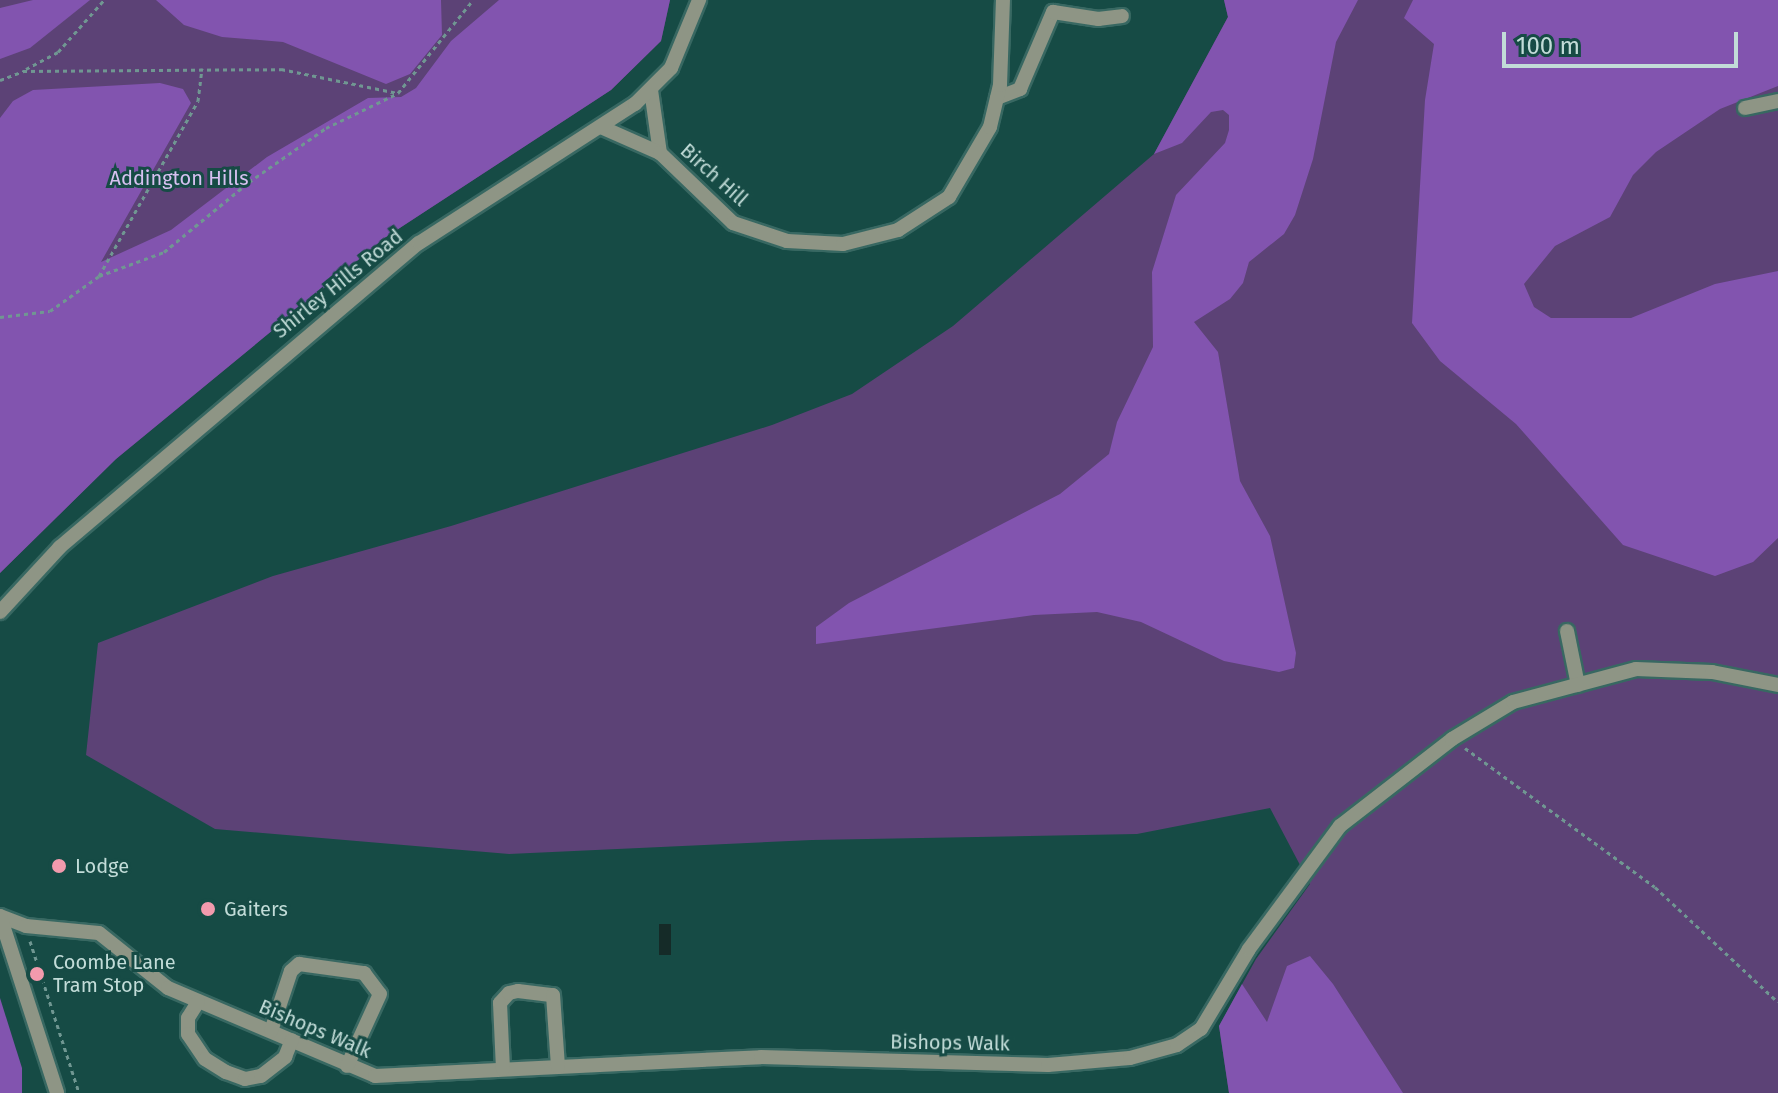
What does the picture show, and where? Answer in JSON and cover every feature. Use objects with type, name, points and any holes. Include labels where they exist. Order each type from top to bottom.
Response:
[{"type":"street","name":"Shirley Hills Road","points":[[0,612],[42,563],[350,298],[455,218],[601,127],[651,90],[680,53],[699,0]]},
{"type":"street","name":"Birch Hill","points":[[601,127],[660,153],[733,223],[787,241],[843,244],[898,230],[949,197],[990,127],[997,98],[1003,0]]},
{"type":"street","points":[[997,98],[1020,89],[1053,12],[1098,19],[1122,16]]},
{"type":"street","name":"Birch Hill","points":[[651,90],[660,153]]},
{"type":"street","points":[[1745,108],[1778,101]]},
{"type":"street","points":[[1567,631],[1578,685]]},
{"type":"street","name":"Bishops Walk","points":[[0,916],[26,926],[99,933],[168,988],[375,1076],[761,1057],[1048,1065],[1130,1058],[1177,1045],[1201,1029],[1249,949],[1340,826],[1452,739],[1513,702],[1636,669],[1712,672],[1778,685]]},
{"type":"street","points":[[0,916],[57,1093]]},
{"type":"street","points":[[271,1031],[291,971],[299,964],[364,973],[380,994],[347,1066]]},
{"type":"street","points":[[503,1069],[500,1003],[518,991],[553,995],[558,1067]]},
{"type":"street","points":[[198,1002],[188,1018],[188,1034],[205,1059],[226,1072],[245,1079],[261,1076],[285,1057],[292,1040]]},
{"type":"street","points":[[45,1093],[48,1062]]},
{"type":"path","points":[[0,80],[58,52],[104,0]]},
{"type":"path","points":[[0,317],[50,311],[99,276],[164,252],[249,182],[326,128],[398,93],[473,0]]},
{"type":"path","points":[[99,276],[198,101],[202,68]]},
{"type":"path","points":[[23,71],[281,69],[398,93]]},
{"type":"path","points":[[1452,739],[1655,887],[1778,1002]]},
{"type":"path","points":[[26,926],[79,1093]]},
{"type":"green space","name":"Addington Hills","points":[[0,0],[670,0],[661,41],[611,90],[386,237],[116,459],[0,573]]},
{"type":"green space","points":[[1224,0],[1778,0],[1778,1093],[1229,1093],[1219,1026],[1256,959],[1310,884],[1270,808],[1137,834],[812,840],[509,854],[215,829],[86,755],[98,643],[273,576],[451,526],[772,425],[852,394],[953,326],[1154,154],[1228,17]]},
{"type":"shaded area","points":[[33,0],[90,0],[30,48],[0,59],[0,8]]},
{"type":"shaded area","points":[[156,0],[441,0],[442,35],[410,74],[386,84],[283,42],[222,37],[184,25]]},
{"type":"shaded area","name":"Addington Hills","points":[[499,0],[670,0],[661,41],[611,90],[386,237],[116,459],[0,573],[0,118],[13,101],[33,90],[160,83],[183,89],[191,103],[101,262],[171,230],[267,157],[368,98],[401,97],[416,88],[451,41]]},
{"type":"shaded area","points":[[1224,0],[1358,0],[1336,42],[1313,159],[1295,215],[1284,234],[1249,262],[1243,283],[1230,299],[1194,322],[1218,352],[1240,481],[1270,536],[1296,653],[1294,668],[1279,672],[1224,661],[1141,622],[1097,612],[1034,615],[816,644],[816,627],[849,603],[1060,494],[1109,454],[1117,422],[1153,347],[1152,272],[1176,195],[1225,143],[1229,130],[1229,115],[1223,110],[1211,112],[1182,143],[1154,154],[1228,17]]},
{"type":"shaded area","points":[[1413,0],[1778,0],[1778,86],[1720,109],[1656,152],[1633,175],[1610,217],[1555,246],[1524,284],[1534,307],[1551,318],[1631,318],[1715,284],[1778,271],[1778,538],[1753,562],[1715,576],[1623,545],[1516,424],[1440,361],[1412,323],[1425,100],[1434,44],[1404,18]]},
{"type":"shaded area","points":[[1310,956],[1333,984],[1403,1093],[1229,1093],[1219,1026],[1242,984],[1267,1022],[1287,966]]},
{"type":"shaded area","points":[[0,998],[22,1068],[22,1093],[0,1093]]},
{"type":"water","points":[[659,924],[671,924],[671,955],[659,955]]},
{"type":"place","name":"Lodge","points":[[59,866]]},
{"type":"place","name":"Gaiters","points":[[208,909]]},
{"type":"place","name":"Coombe Lane Tram Stop","points":[[37,974]]}]
